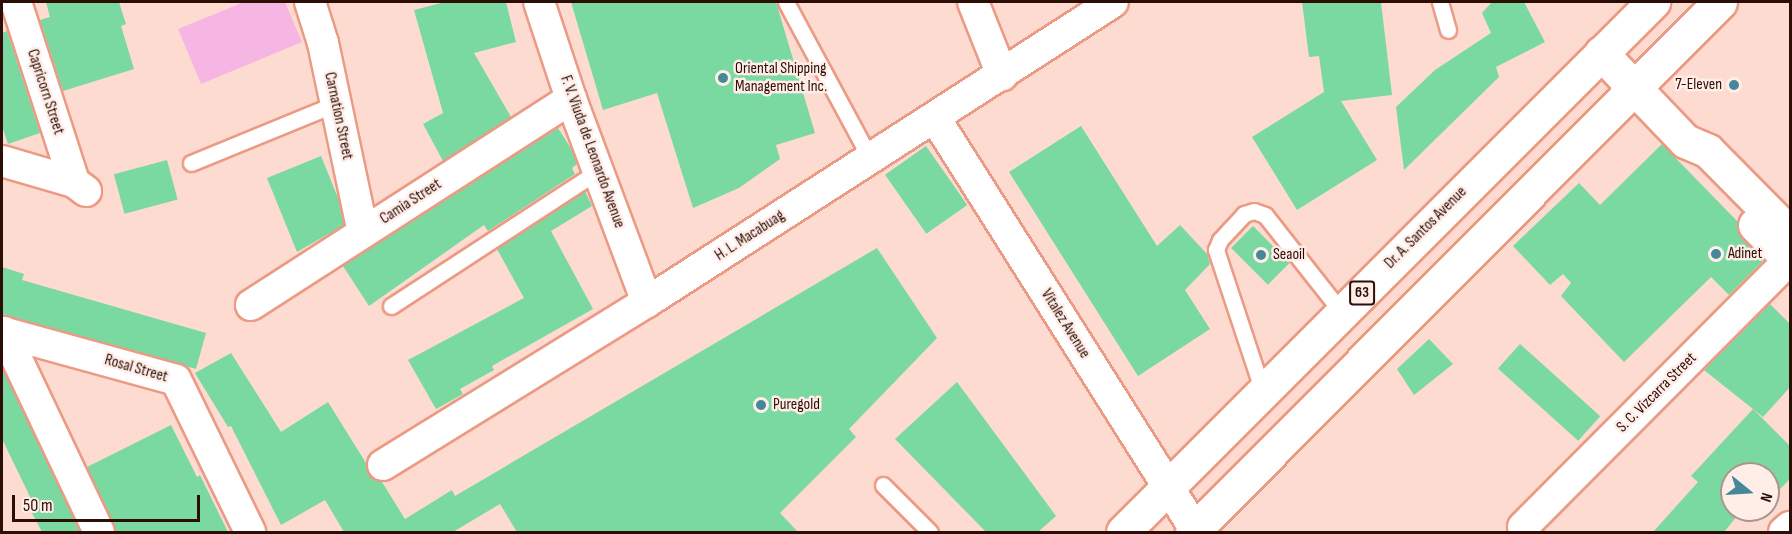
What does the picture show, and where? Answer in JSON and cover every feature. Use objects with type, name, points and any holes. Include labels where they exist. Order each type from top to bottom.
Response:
[{"type":"main road","points":[[1194,531],[1720,2]]},
{"type":"main road","name":"Dr. A. Santos Avenue","points":[[1123,532],[1650,3]]},
{"type":"main road","points":[[1601,53],[1685,141],[1708,151],[1790,253]]},
{"type":"street","name":"Capricorn Street","points":[[2,161],[80,186],[16,2]]},
{"type":"street","name":"Carnation Street","points":[[310,2],[363,232]]},
{"type":"street","name":"F. V. Viuda de Leonardo Avenue","points":[[539,2],[571,99],[647,302]]},
{"type":"street","points":[[973,2],[1002,75]]},
{"type":"street","name":"H. L. Macabuag","points":[[383,465],[647,302],[1113,2]]},
{"type":"street","name":"Camia Street","points":[[251,305],[571,99]]},
{"type":"street","name":"Vitalez Avenue","points":[[935,118],[1168,486],[1194,531]]},
{"type":"street","name":"S. C. Vizcarra Street","points":[[1523,527],[1790,253]]},
{"type":"street","points":[[3,332],[99,532]]},
{"type":"street","name":"Rosal Street","points":[[3,332],[176,381],[250,532]]},
{"type":"street","points":[[1784,532],[1791,526]]},
{"type":"lane","points":[[786,2],[870,158]]},
{"type":"lane","points":[[1440,2],[1448,30]]},
{"type":"lane","points":[[191,164],[335,104]]},
{"type":"lane","points":[[391,306],[598,171]]},
{"type":"lane","points":[[1263,392],[1216,250],[1220,240],[1244,214],[1254,211],[1265,215],[1342,313]]},
{"type":"lane","points":[[882,485],[930,532]]},
{"type":"shaded area","points":[[244,2],[285,2],[302,42],[201,84],[178,29]]},
{"type":"building","points":[[46,2],[119,2],[126,24],[121,26],[134,69],[63,91],[40,20],[50,17]]},
{"type":"building","points":[[445,2],[506,2],[516,42],[474,53],[511,117],[443,161],[423,124],[443,113],[414,10]]},
{"type":"building","points":[[571,2],[776,2],[815,133],[776,145],[780,159],[739,188],[693,208],[657,93],[603,110]]},
{"type":"building","points":[[1302,2],[1381,2],[1392,95],[1341,101],[1377,160],[1297,210],[1252,137],[1324,92],[1319,56],[1309,57]]},
{"type":"building","points":[[1492,2],[1524,2],[1545,42],[1496,67],[1499,77],[1404,170],[1396,107],[1435,70],[1491,33],[1482,13]]},
{"type":"building","points":[[7,31],[40,133],[8,144],[2,126],[2,33]]},
{"type":"building","points":[[1081,126],[1157,246],[1180,225],[1207,254],[1210,264],[1185,290],[1210,329],[1138,376],[1009,172]]},
{"type":"building","points":[[558,128],[572,150],[577,164],[572,168],[575,174],[488,231],[484,225],[369,306],[343,266]]},
{"type":"building","points":[[1662,144],[1737,221],[1741,238],[1764,260],[1729,295],[1711,277],[1624,362],[1561,296],[1571,283],[1563,274],[1550,285],[1513,246],[1579,183],[1600,205]]},
{"type":"building","points":[[926,146],[967,205],[926,234],[885,175]]},
{"type":"building","points":[[321,156],[338,198],[344,225],[297,252],[267,178]]},
{"type":"building","points":[[167,160],[178,200],[124,214],[114,174]]},
{"type":"building","points":[[585,191],[592,206],[551,231],[593,309],[492,366],[494,370],[460,389],[463,394],[436,409],[408,360],[524,298],[497,249]]},
{"type":"building","name":"Seaoil","points":[[1253,226],[1290,263],[1268,285],[1231,248]]},
{"type":"building","name":"Puregold","points":[[877,248],[937,338],[849,429],[856,437],[780,513],[798,532],[517,532],[500,504],[453,532],[344,532],[325,500],[281,525],[231,426],[228,427],[195,373],[231,353],[281,432],[328,402],[366,463],[369,475],[382,482],[405,519],[452,490],[455,496]]},
{"type":"building","points":[[2,267],[24,274],[22,280],[206,333],[196,369],[2,315]]},
{"type":"building","points":[[1770,304],[1791,325],[1791,386],[1763,417],[1704,370]]},
{"type":"building","points":[[1429,339],[1453,364],[1414,395],[1397,369]]},
{"type":"building","points":[[1520,344],[1600,416],[1578,441],[1498,369]]},
{"type":"building","points":[[2,367],[80,532],[42,532],[31,511],[36,509],[2,439]]},
{"type":"building","points":[[957,382],[1056,516],[1038,532],[986,532],[895,439]]},
{"type":"building","points":[[1753,409],[1791,447],[1791,478],[1780,489],[1780,462],[1720,462],[1720,522],[1732,522],[1724,532],[1653,532],[1698,482],[1691,476]]},
{"type":"building","points":[[171,425],[197,477],[200,475],[228,532],[116,532],[87,467]]},
{"type":"place","name":"Oriental Shipping Management Inc.","points":[[723,78]]},
{"type":"place","name":"7-Eleven","points":[[1734,85]]},
{"type":"place","name":"Adinet","points":[[1716,254]]},
{"type":"place","name":"Seaoil","points":[[1261,255]]},
{"type":"place","name":"Puregold","points":[[761,405]]}]
